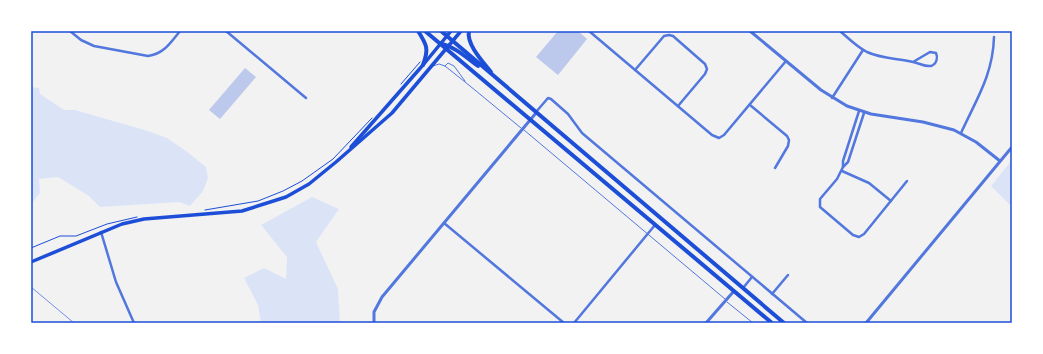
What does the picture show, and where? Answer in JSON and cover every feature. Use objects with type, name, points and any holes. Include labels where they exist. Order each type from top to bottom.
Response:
[{"type":"main road","points":[[418,31],[427,48],[423,65]]},
{"type":"main road","points":[[425,31],[440,44],[496,79]]},
{"type":"main road","points":[[441,31],[784,323]]},
{"type":"main road","points":[[336,162],[423,65],[451,31]]},
{"type":"main road","points":[[31,262],[122,224],[144,219],[242,211],[286,197],[309,184],[392,113],[461,31]]},
{"type":"main road","points":[[469,31],[468,38],[470,44],[496,79]]},
{"type":"main road","points":[[447,47],[772,323]]},
{"type":"street","points":[[70,31],[81,40],[94,46],[148,56],[159,54],[180,31]]},
{"type":"street","points":[[226,31],[306,98]]},
{"type":"street","points":[[589,31],[712,135],[719,138],[724,135],[786,61]]},
{"type":"street","points":[[750,31],[832,98],[864,113],[928,124],[961,133],[976,142],[1000,161]]},
{"type":"street","points":[[840,31],[863,50],[886,58],[913,62],[924,66],[931,66],[934,64],[937,56],[933,52],[930,52],[913,62]]},
{"type":"street","points":[[635,70],[664,36],[673,36],[705,64],[707,69],[705,74],[678,106]]},
{"type":"street","points":[[961,133],[990,70],[994,54],[994,37]]},
{"type":"street","points":[[832,98],[863,50]]},
{"type":"street","points":[[374,323],[374,312],[382,297],[548,98],[568,114],[582,133],[807,323]]},
{"type":"street","points":[[750,105],[789,140],[788,146],[775,168]]},
{"type":"street","points":[[859,111],[843,161],[842,171],[820,199],[819,204],[822,209],[853,235],[858,237],[864,234],[907,181]]},
{"type":"street","points":[[843,167],[848,162],[864,113]]},
{"type":"street","points":[[866,323],[1012,147]]},
{"type":"street","points":[[842,171],[869,183],[891,201]]},
{"type":"street","points":[[444,222],[564,323]]},
{"type":"street","points":[[574,323],[655,225]]},
{"type":"street","points":[[101,232],[116,282],[134,323]]},
{"type":"street","points":[[772,294],[788,275]]},
{"type":"street","points":[[743,288],[752,277]]},
{"type":"street","points":[[706,323],[734,291]]},
{"type":"lane","points":[[444,66],[448,63],[452,64],[466,82]]},
{"type":"lane","points":[[427,70],[437,64],[444,66],[457,77],[466,82],[753,323]]},
{"type":"path","points":[[399,86],[422,59]]},
{"type":"path","points":[[203,211],[211,208],[258,201],[283,191],[302,181],[333,159],[374,115]]},
{"type":"shaded area","points":[[31,87],[39,88],[40,94],[64,110],[75,110],[167,138],[206,167],[208,178],[203,191],[190,206],[179,202],[100,207],[89,196],[58,177],[39,179],[40,193],[31,204]]},
{"type":"shaded area","points":[[1012,160],[1012,207],[991,186]]},
{"type":"shaded area","points":[[312,197],[339,209],[316,242],[338,289],[340,323],[261,323],[258,305],[244,278],[264,268],[286,279],[287,257],[261,225]]},
{"type":"building","points":[[558,31],[578,31],[587,39],[558,75],[536,57]]},
{"type":"building","points":[[245,68],[256,77],[220,119],[209,110]]},
{"type":"railway","points":[[31,287],[74,323]]}]
